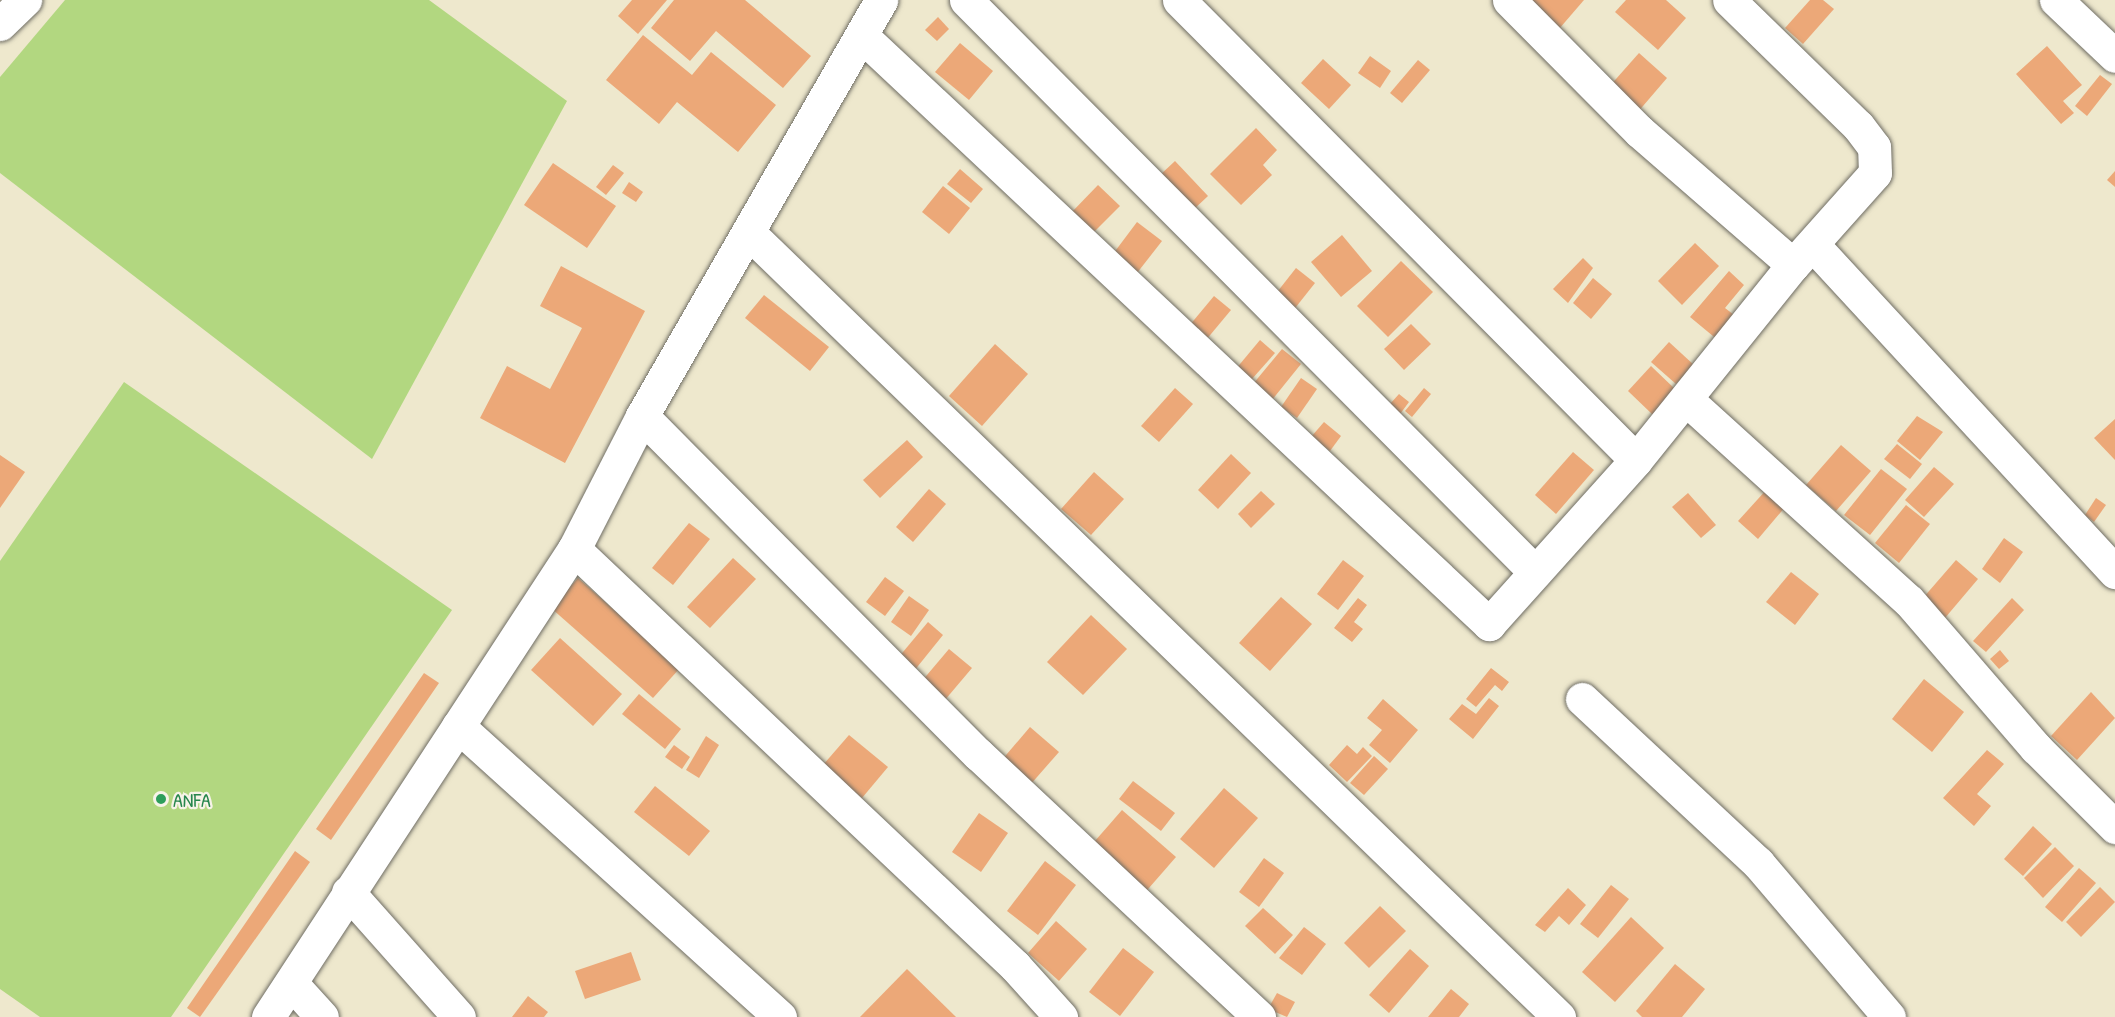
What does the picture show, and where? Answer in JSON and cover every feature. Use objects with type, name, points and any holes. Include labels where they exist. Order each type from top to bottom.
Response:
[{"type":"street","points":[[0,24],[25,0]]},
{"type":"street","points":[[268,1017],[293,985],[348,892],[574,549],[642,416],[881,0]]},
{"type":"street","points":[[966,0],[1535,572]]},
{"type":"street","points":[[1179,0],[1636,460]]},
{"type":"street","points":[[1509,0],[1639,131],[1803,255],[2115,572]]},
{"type":"street","points":[[862,36],[1489,624],[1688,400],[1803,255],[1875,173],[1875,147],[1729,0]]},
{"type":"street","points":[[2056,0],[2115,56]]},
{"type":"street","points":[[748,232],[1559,1017]]},
{"type":"street","points":[[1688,400],[1909,601],[2036,748],[2115,827]]},
{"type":"street","points":[[642,416],[978,754],[1259,1017]]},
{"type":"street","points":[[574,549],[1015,966],[1061,1017]]},
{"type":"street","points":[[1582,699],[1758,863],[1889,1017]]},
{"type":"street","points":[[458,726],[780,1017]]},
{"type":"street","points":[[348,892],[459,1017]]},
{"type":"street","points":[[293,985],[322,1017]]},
{"type":"green space","points":[[65,0],[429,0],[567,101],[372,459],[0,173],[0,77]]},
{"type":"green space","name":"ANFA","points":[[124,382],[452,610],[171,1017],[40,1017],[0,989],[0,561]]},
{"type":"building","points":[[632,0],[667,0],[638,34],[618,16]]},
{"type":"building","points":[[674,0],[745,0],[811,56],[783,88],[716,31],[690,61],[651,28]]},
{"type":"building","points":[[1526,0],[1584,0],[1559,29]]},
{"type":"building","points":[[1626,0],[1666,0],[1686,18],[1658,50],[1615,12]]},
{"type":"building","points":[[1810,0],[1823,0],[1834,9],[1803,44],[1785,28]]},
{"type":"building","points":[[938,17],[949,29],[937,41],[925,30]]},
{"type":"building","points":[[643,35],[692,75],[711,52],[776,105],[738,152],[677,102],[659,124],[606,80]]},
{"type":"building","points":[[960,43],[993,71],[969,100],[935,72]]},
{"type":"building","points":[[2047,46],[2082,85],[2063,101],[2074,113],[2061,124],[2016,74]]},
{"type":"building","points":[[1639,53],[1667,78],[1637,113],[1608,88]]},
{"type":"building","points":[[1370,56],[1391,71],[1380,88],[1358,73]]},
{"type":"building","points":[[1323,59],[1351,85],[1329,109],[1301,83]]},
{"type":"building","points":[[1418,60],[1430,70],[1402,103],[1390,93]]},
{"type":"building","points":[[2100,75],[2112,84],[2087,116],[2075,106]]},
{"type":"building","points":[[1256,128],[1277,150],[1263,165],[1272,175],[1241,205],[1210,174]]},
{"type":"building","points":[[1175,161],[1208,196],[1192,211],[1159,176]]},
{"type":"building","points":[[553,163],[616,206],[587,248],[524,205]]},
{"type":"building","points":[[613,165],[624,173],[606,195],[596,187]]},
{"type":"building","points":[[960,169],[983,189],[971,203],[947,184]]},
{"type":"building","points":[[2115,171],[2115,187],[2107,180]]},
{"type":"building","points":[[629,182],[643,192],[636,202],[622,193]]},
{"type":"building","points":[[1098,185],[1120,206],[1090,236],[1069,215]]},
{"type":"building","points":[[943,186],[970,208],[949,234],[922,212]]},
{"type":"building","points":[[1137,222],[1162,241],[1137,273],[1113,254]]},
{"type":"building","points":[[1342,235],[1372,271],[1341,297],[1311,262]]},
{"type":"building","points":[[1695,243],[1719,266],[1682,305],[1658,281]]},
{"type":"building","points":[[1583,258],[1593,268],[1568,303],[1553,289]]},
{"type":"building","points":[[1401,261],[1433,292],[1388,337],[1357,306]]},
{"type":"building","points":[[561,266],[645,311],[565,463],[480,418],[507,366],[550,389],[582,328],[540,306]]},
{"type":"building","points":[[1296,268],[1315,283],[1292,312],[1274,296]]},
{"type":"building","points":[[1729,271],[1744,285],[1725,308],[1738,318],[1719,341],[1690,317]]},
{"type":"building","points":[[1593,278],[1612,294],[1591,319],[1573,303]]},
{"type":"building","points":[[764,295],[829,347],[810,371],[745,318]]},
{"type":"building","points":[[1214,296],[1231,310],[1206,340],[1189,326]]},
{"type":"building","points":[[1411,324],[1431,344],[1404,370],[1384,349]]},
{"type":"building","points":[[1260,340],[1275,353],[1244,388],[1230,376]]},
{"type":"building","points":[[1669,342],[1694,365],[1676,384],[1651,362]]},
{"type":"building","points":[[995,344],[1028,374],[982,426],[949,396]]},
{"type":"building","points":[[1282,349],[1301,364],[1272,400],[1253,384]]},
{"type":"building","points":[[1651,366],[1676,390],[1653,415],[1628,391]]},
{"type":"building","points":[[1301,378],[1317,389],[1297,418],[1281,407]]},
{"type":"building","points":[[1175,388],[1193,404],[1159,442],[1141,426]]},
{"type":"building","points":[[1424,388],[1431,394],[1412,417],[1405,411]]},
{"type":"building","points":[[1399,394],[1409,402],[1400,414],[1407,420],[1399,429],[1381,414]]},
{"type":"building","points":[[1917,416],[1943,432],[1920,460],[1897,441]]},
{"type":"building","points":[[2115,419],[2115,460],[2094,438]]},
{"type":"building","points":[[1324,422],[1341,436],[1330,451],[1311,437]]},
{"type":"building","points":[[907,440],[923,457],[880,498],[863,480]]},
{"type":"building","points":[[1897,444],[1922,464],[1910,479],[1884,459]]},
{"type":"building","points":[[1841,445],[1871,471],[1836,511],[1806,485]]},
{"type":"building","points":[[1573,452],[1594,470],[1556,514],[1535,495]]},
{"type":"building","points":[[1231,454],[1251,473],[1218,509],[1198,490]]},
{"type":"building","points":[[0,455],[25,472],[0,508]]},
{"type":"building","points":[[1934,467],[1954,484],[1924,517],[1905,500]]},
{"type":"building","points":[[1881,469],[1907,489],[1870,535],[1844,515]]},
{"type":"building","points":[[1094,472],[1124,499],[1091,535],[1061,509]]},
{"type":"building","points":[[929,489],[946,504],[913,542],[896,527]]},
{"type":"building","points":[[1767,489],[1786,506],[1758,539],[1738,521]]},
{"type":"building","points":[[1261,491],[1275,504],[1251,528],[1238,514]]},
{"type":"building","points":[[1688,493],[1716,525],[1701,538],[1672,507]]},
{"type":"building","points":[[2096,498],[2106,505],[2094,522],[2085,515]]},
{"type":"building","points":[[1906,505],[1930,524],[1899,563],[1875,543]]},
{"type":"building","points":[[689,523],[710,539],[673,585],[652,568]]},
{"type":"building","points":[[2004,538],[2023,552],[2000,583],[1982,569]]},
{"type":"building","points":[[733,558],[756,579],[710,628],[687,607]]},
{"type":"building","points":[[1343,560],[1364,576],[1338,610],[1317,594]]},
{"type":"building","points":[[1956,560],[1978,579],[1945,618],[1923,598]]},
{"type":"building","points":[[1791,572],[1819,594],[1795,625],[1766,602]]},
{"type":"building","points":[[885,577],[904,591],[885,616],[866,602]]},
{"type":"building","points":[[578,578],[680,668],[653,698],[551,608]]},
{"type":"building","points":[[909,596],[929,610],[911,636],[891,622]]},
{"type":"building","points":[[1281,597],[1312,624],[1270,671],[1239,643]]},
{"type":"building","points":[[1358,598],[1367,605],[1354,622],[1363,629],[1352,642],[1334,628]]},
{"type":"building","points":[[2012,598],[2024,610],[1986,652],[1973,641]]},
{"type":"building","points":[[1091,615],[1127,649],[1083,695],[1047,662]]},
{"type":"building","points":[[928,622],[943,635],[914,671],[898,658]]},
{"type":"building","points":[[560,638],[622,694],[593,726],[531,670]]},
{"type":"building","points":[[949,649],[972,668],[939,707],[916,688]]},
{"type":"building","points":[[2000,650],[2009,661],[1999,669],[1990,659]]},
{"type":"building","points":[[1491,668],[1509,682],[1502,691],[1495,685],[1476,707],[1466,699]]},
{"type":"building","points":[[424,673],[439,683],[331,840],[316,829]]},
{"type":"building","points":[[1924,679],[1964,712],[1932,752],[1892,719]]},
{"type":"building","points":[[2091,692],[2115,718],[2077,760],[2051,736]]},
{"type":"building","points":[[639,694],[681,729],[665,749],[622,714]]},
{"type":"building","points":[[1489,698],[1499,706],[1473,739],[1449,719],[1462,704],[1476,714]]},
{"type":"building","points":[[1383,699],[1418,730],[1390,763],[1369,745],[1382,730],[1367,718]]},
{"type":"building","points":[[1030,727],[1059,752],[1023,793],[995,768]]},
{"type":"building","points":[[849,735],[888,767],[862,798],[823,765]]},
{"type":"building","points":[[706,736],[719,745],[699,778],[686,770]]},
{"type":"building","points":[[674,745],[690,757],[682,769],[665,757]]},
{"type":"building","points":[[1347,745],[1357,754],[1363,747],[1372,756],[1347,782],[1329,765]]},
{"type":"building","points":[[1987,750],[2004,764],[1977,794],[1991,806],[1974,826],[1943,798]]},
{"type":"building","points":[[1374,756],[1388,769],[1364,795],[1350,783]]},
{"type":"building","points":[[1133,781],[1175,813],[1161,831],[1119,799]]},
{"type":"building","points":[[655,786],[710,831],[689,856],[634,812]]},
{"type":"building","points":[[1224,788],[1258,818],[1214,868],[1180,839]]},
{"type":"building","points":[[1122,810],[1176,857],[1142,896],[1088,849]]},
{"type":"building","points":[[979,813],[1008,833],[981,872],[952,852]]},
{"type":"building","points":[[2033,826],[2052,844],[2023,876],[2004,859]]},
{"type":"building","points":[[2055,847],[2074,866],[2043,898],[2024,878]]},
{"type":"building","points":[[295,851],[310,862],[200,1017],[187,1008]]},
{"type":"building","points":[[1264,858],[1284,873],[1259,907],[1239,892]]},
{"type":"building","points":[[1045,861],[1076,885],[1038,935],[1007,911]]},
{"type":"building","points":[[2079,868],[2096,883],[2062,922],[2045,907]]},
{"type":"building","points":[[1611,885],[1629,899],[1598,938],[1580,924]]},
{"type":"building","points":[[2100,887],[2115,902],[2081,937],[2066,922]]},
{"type":"building","points":[[1568,888],[1586,905],[1569,925],[1559,916],[1545,932],[1535,925]]},
{"type":"building","points":[[1380,906],[1406,931],[1369,968],[1344,943]]},
{"type":"building","points":[[1263,908],[1293,935],[1275,954],[1245,926]]},
{"type":"building","points":[[1631,917],[1664,948],[1615,1002],[1582,972]]},
{"type":"building","points":[[1056,921],[1087,949],[1059,981],[1028,953]]},
{"type":"building","points":[[1304,927],[1326,944],[1302,975],[1279,958]]},
{"type":"building","points":[[1123,948],[1154,972],[1120,1016],[1089,992]]},
{"type":"building","points":[[1410,949],[1429,966],[1389,1013],[1369,995]]},
{"type":"building","points":[[631,952],[641,980],[585,999],[575,971]]},
{"type":"building","points":[[1675,964],[1705,989],[1682,1017],[1642,1017],[1636,1011]]},
{"type":"building","points":[[907,969],[956,1017],[860,1017]]},
{"type":"building","points":[[1451,989],[1469,1004],[1459,1017],[1428,1017]]},
{"type":"building","points":[[1277,993],[1295,1002],[1287,1017],[1268,1009]]},
{"type":"building","points":[[528,996],[548,1012],[544,1017],[512,1017]]},
{"type":"place","name":"ANFA","points":[[161,799]]}]
